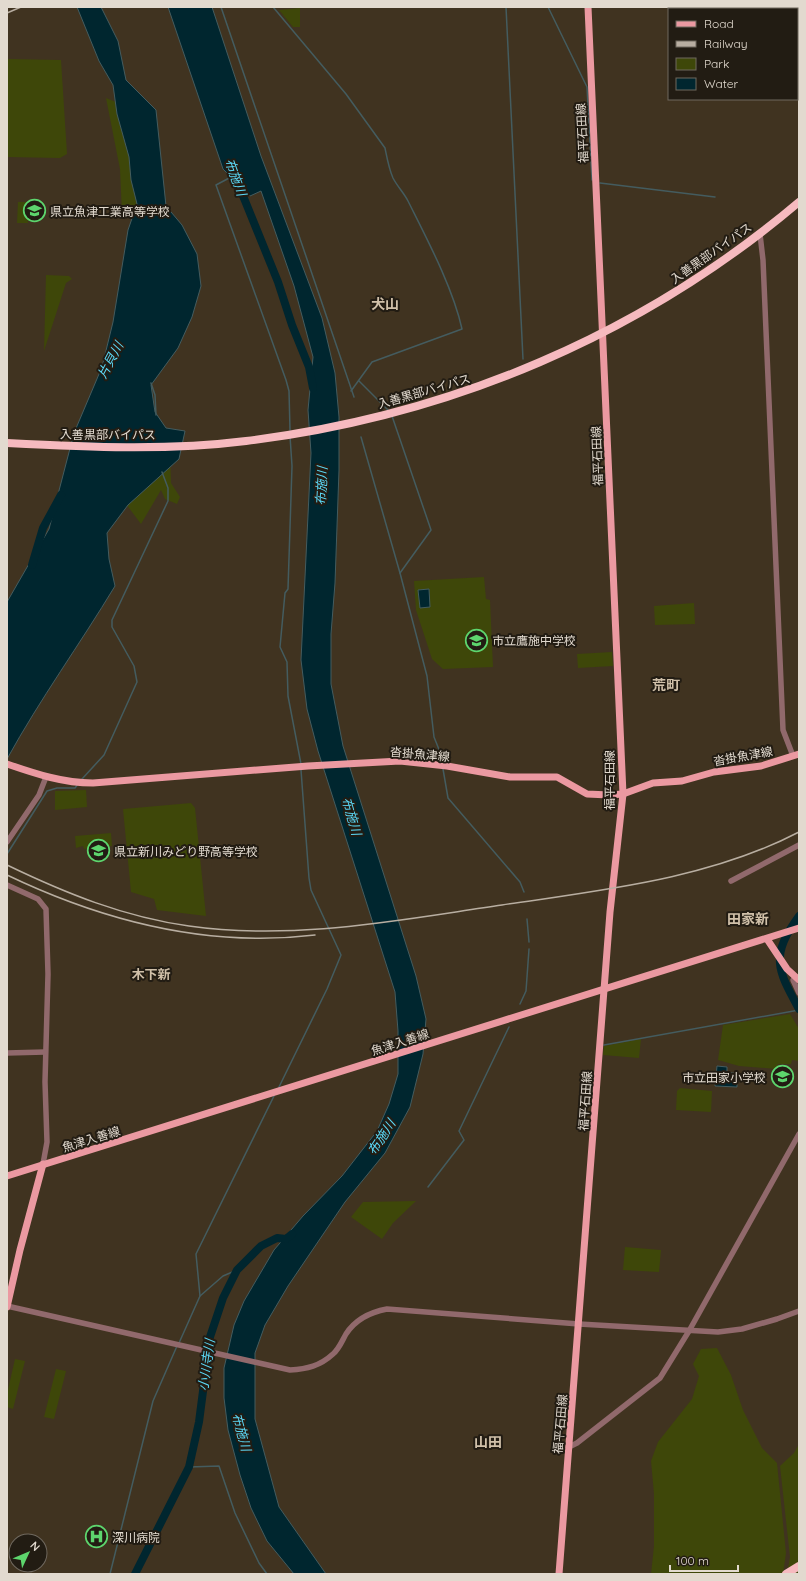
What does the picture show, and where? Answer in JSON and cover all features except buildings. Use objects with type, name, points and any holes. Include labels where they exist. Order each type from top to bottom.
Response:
[{"type":"highway","name":"入善黒部バイパス","points":[[7,443],[29,445],[185,446],[246,441],[301,433],[366,420],[460,394],[529,367],[603,333],[671,295],[760,234],[799,202]]},
{"type":"highway","points":[[786,1574],[799,1566]]},
{"type":"main road","name":"福平石田線","points":[[559,1574],[610,912],[623,794],[588,7]]},
{"type":"main road","name":"沓掛魚津線","points":[[7,764],[46,777],[72,783],[93,783],[308,766],[400,761],[445,766],[510,777],[551,777],[562,779],[587,794],[623,794],[653,783],[682,781],[714,772],[761,766],[796,755]]},
{"type":"main road","name":"魚津入善線","points":[[7,1176],[799,928]]},
{"type":"main road","points":[[767,939],[787,969],[797,978]]},
{"type":"main road","points":[[7,1306],[43,1164]]},
{"type":"street","points":[[760,234],[764,274],[783,730],[796,755]]},
{"type":"street","points":[[7,842],[40,794],[46,777]]},
{"type":"street","points":[[731,881],[799,846]]},
{"type":"street","points":[[7,885],[38,899],[46,909],[48,974],[45,1052],[47,1142],[43,1164]]},
{"type":"street","points":[[797,978],[793,980],[799,993]]},
{"type":"street","points":[[7,1053],[45,1052]]},
{"type":"street","points":[[569,1447],[577,1443],[660,1378],[689,1331],[799,1134]]},
{"type":"street","points":[[7,1306],[290,1370],[313,1367],[333,1354],[350,1329],[360,1319],[388,1309],[578,1324],[718,1332],[742,1329],[799,1311]]},
{"type":"green space","points":[[300,8],[300,27],[293,27],[279,10]]},
{"type":"green space","points":[[7,59],[61,60],[67,154],[60,158],[7,157]]},
{"type":"green space","points":[[106,98],[128,107],[142,214],[132,206],[122,214],[120,169]]},
{"type":"green space","points":[[18,202],[27,202],[28,223],[17,223]]},
{"type":"green space","points":[[46,275],[69,276],[72,279],[66,283],[44,351]]},
{"type":"green space","points":[[170,451],[171,483],[180,497],[177,504],[165,499],[161,490],[141,524],[123,500]]},
{"type":"green space","points":[[484,577],[486,599],[490,600],[493,667],[443,669],[432,659],[416,610],[414,581]]},
{"type":"green space","points":[[694,603],[695,624],[655,625],[654,606]]},
{"type":"green space","points":[[612,652],[613,666],[578,668],[577,654]]},
{"type":"green space","points":[[86,790],[87,807],[55,810],[55,791]]},
{"type":"green space","points":[[191,803],[195,808],[206,916],[157,910],[154,899],[131,892],[123,809]]},
{"type":"green space","points":[[111,833],[112,846],[84,849],[83,846],[76,848],[75,836]]},
{"type":"green space","points":[[790,1014],[799,1029],[799,1061],[792,1060],[791,1064],[778,1064],[777,1069],[739,1066],[718,1060],[723,1025]]},
{"type":"green space","points":[[641,1039],[639,1058],[603,1055],[604,1046]]},
{"type":"green space","points":[[680,1088],[712,1091],[711,1112],[676,1110],[677,1091]]},
{"type":"green space","points":[[416,1201],[393,1223],[382,1239],[351,1217],[363,1202]]},
{"type":"green space","points":[[625,1247],[661,1250],[659,1272],[623,1270]]},
{"type":"green space","points":[[717,1348],[731,1375],[743,1410],[762,1448],[777,1463],[786,1553],[783,1574],[651,1574],[654,1546],[654,1494],[651,1461],[658,1442],[692,1399],[699,1376],[693,1364],[701,1349]]},
{"type":"green space","points":[[15,1359],[25,1361],[13,1409],[7,1407],[7,1394]]},
{"type":"green space","points":[[56,1369],[66,1371],[54,1419],[44,1417]]},
{"type":"green space","points":[[799,1444],[799,1574],[787,1574],[790,1557],[780,1466],[794,1453]]},
{"type":"water","points":[[77,7],[101,7],[118,41],[126,80],[156,110],[166,206],[182,225],[197,254],[201,286],[192,317],[178,348],[151,385],[155,412],[166,428],[185,431],[179,459],[128,505],[107,533],[109,559],[115,586],[33,715],[7,759],[7,602],[49,529],[74,433],[102,367],[113,322],[128,230],[137,204],[131,180],[129,157],[117,114],[113,85],[99,61]]},
{"type":"water","points":[[168,7],[212,7],[261,156],[322,318],[335,373],[339,417],[339,470],[335,583],[331,634],[331,684],[343,746],[416,976],[426,1019],[423,1054],[410,1107],[385,1153],[345,1202],[288,1286],[265,1325],[255,1353],[255,1419],[279,1507],[326,1574],[294,1574],[267,1541],[251,1508],[240,1475],[228,1430],[224,1398],[224,1368],[234,1325],[244,1301],[274,1250],[303,1216],[342,1176],[377,1131],[389,1104],[398,1074],[398,1031],[395,992],[318,751],[307,709],[301,660],[311,453],[308,410],[313,357],[294,286],[261,191],[250,196],[223,169]]},
{"type":"water","points":[[429,589],[430,607],[420,608],[418,590]]},
{"type":"water","points":[[717,1066],[727,1067],[727,1073],[737,1073],[737,1087],[715,1086]]},
{"type":"waterway","points":[[221,7],[354,397]]},
{"type":"waterway","points":[[273,7],[346,94],[385,148],[393,178],[408,201],[439,264],[458,313],[462,329],[372,362],[351,391]]},
{"type":"waterway","points":[[506,7],[523,359]]},
{"type":"waterway","points":[[548,7],[587,87],[592,180]]},
{"type":"waterway","points":[[233,176],[216,185],[286,380],[289,391],[290,430]]},
{"type":"waterway","name":"布施川","points":[[235,176],[278,282],[292,325],[309,367],[313,388]]},
{"type":"waterway","points":[[600,183],[715,197]]},
{"type":"waterway","points":[[359,381],[389,411]]},
{"type":"waterway","points":[[151,383],[155,395],[156,415]]},
{"type":"waterway","points":[[392,416],[431,530],[400,573]]},
{"type":"waterway","points":[[290,436],[292,466],[288,589],[285,593],[280,647],[287,662],[288,696],[301,764]]},
{"type":"waterway","points":[[361,437],[400,573],[427,676],[434,737],[444,762]]},
{"type":"waterway","points":[[82,779],[104,755],[137,682],[134,666],[112,627],[112,620],[168,501],[168,488],[162,472]]},
{"type":"waterway","name":"片貝川","points":[[32,565],[43,528],[61,495]]},
{"type":"waterway","points":[[443,769],[448,798],[520,882],[524,892]]},
{"type":"waterway","points":[[278,1089],[327,989],[341,955],[311,890],[301,770]]},
{"type":"waterway","points":[[7,854],[47,791],[57,788],[75,788],[78,784]]},
{"type":"waterway","points":[[799,916],[790,930],[780,952],[782,973],[799,1009]]},
{"type":"waterway","points":[[527,919],[529,942]]},
{"type":"waterway","points":[[520,1004],[526,991],[529,949]]},
{"type":"waterway","points":[[604,1045],[799,1010]]},
{"type":"waterway","points":[[428,1187],[464,1140],[459,1131],[509,1027]]},
{"type":"waterway","points":[[179,1343],[200,1296],[196,1254],[274,1096]]},
{"type":"waterway","name":"小川寺川","points":[[135,1574],[189,1467],[199,1422],[210,1337],[223,1298],[237,1270],[261,1246],[277,1238],[286,1239],[292,1234]]},
{"type":"waterway","points":[[200,1296],[223,1276],[237,1270]]},
{"type":"waterway","points":[[110,1574],[153,1401],[177,1346]]},
{"type":"waterway","points":[[189,1467],[219,1466],[235,1513],[259,1563],[267,1574]]},
{"type":"railway","points":[[7,13],[21,7]]},
{"type":"railway","points":[[7,865],[95,903],[141,917],[189,926],[228,930],[307,930],[346,927],[424,917],[616,888],[692,872],[729,861],[764,848],[799,832]]},
{"type":"railway","points":[[7,875],[81,906],[118,918],[157,927],[196,934],[235,938],[275,938],[315,935]]},
{"type":"place","name":"県立魚津工業高等学校","points":[[35,211]]},
{"type":"place","name":"市立鷹施中学校","points":[[477,640]]},
{"type":"place","name":"県立新川みどり野高等学校","points":[[99,851]]},
{"type":"place","name":"市立田家小学校","points":[[782,1077]]},
{"type":"place","name":"深川病院","points":[[96,1537]]},
{"type":"district","name":"犬山","points":[[385,304]]},
{"type":"district","name":"荒町","points":[[666,685]]},
{"type":"district","name":"田家新","points":[[748,919]]},
{"type":"district","name":"木下新","points":[[151,974]]},
{"type":"district","name":"山田","points":[[488,1442]]}]
